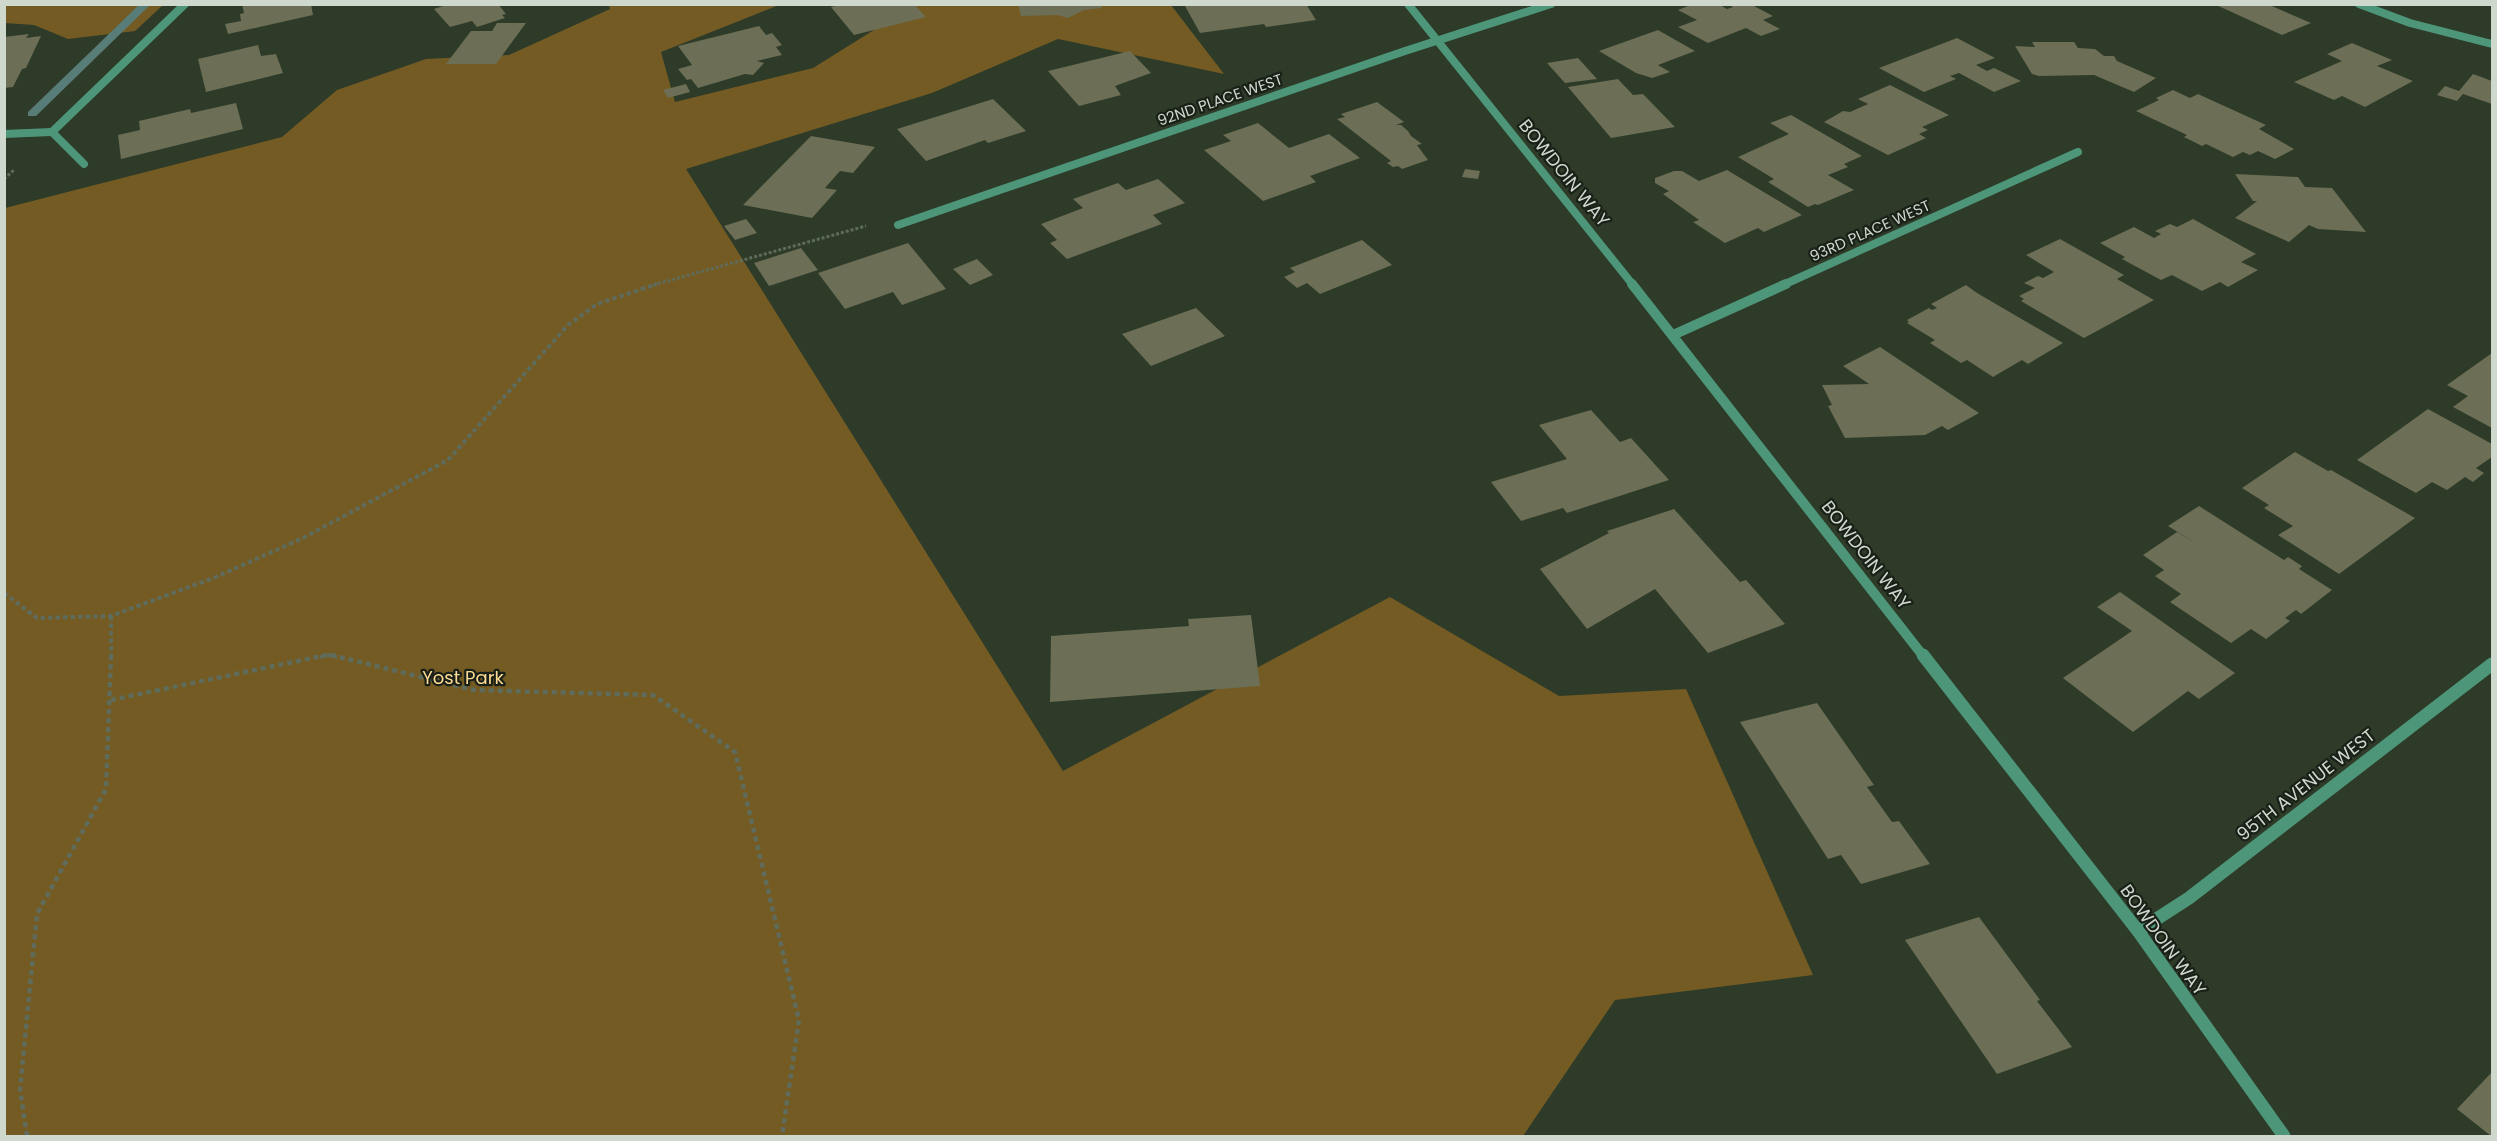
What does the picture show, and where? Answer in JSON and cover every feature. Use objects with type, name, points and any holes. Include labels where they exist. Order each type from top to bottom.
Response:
[{"type":"street","points":[[4,134],[52,132],[185,4]]},
{"type":"street","name":"BOWDOIN WAY","points":[[1408,4],[1673,335],[2138,931],[2284,1137]]},
{"type":"street","name":"92ND PLACE WEST","points":[[898,225],[1436,40],[1551,4]]},
{"type":"street","points":[[2359,4],[2419,26],[2493,44]]},
{"type":"street","points":[[52,132],[84,164]]},
{"type":"street","name":"93RD PLACE WEST","points":[[1673,335],[2078,152]]},
{"type":"street","name":"95TH AVENUE WEST","points":[[2138,931],[2189,898],[2493,664]]},
{"type":"path","points":[[4,593],[38,618],[111,616],[216,577],[303,538],[448,460],[568,325],[597,304],[684,275],[882,221],[898,225]]},
{"type":"path","points":[[27,1137],[20,1090],[37,914],[106,789],[111,700],[111,616]]},
{"type":"path","points":[[111,700],[329,655],[474,690],[653,695],[735,752],[799,1020],[782,1137]]},
{"type":"green space","points":[[4,5],[163,5],[135,31],[68,39],[34,25],[5,23]]},
{"type":"green space","name":"Yost Park","points":[[609,5],[779,5],[661,52],[675,102],[813,68],[914,5],[1171,5],[1224,74],[1058,39],[932,93],[686,169],[1063,771],[1390,597],[1559,696],[1686,689],[1813,975],[1615,1000],[1523,1136],[5,1136],[5,208],[282,137],[337,90],[426,59],[509,55],[610,9]]},
{"type":"building","points":[[242,4],[311,4],[313,15],[228,34],[225,24],[241,21],[240,14],[244,13]]},
{"type":"building","points":[[449,4],[498,4],[506,14],[502,15],[505,18],[477,27],[472,21],[450,27],[434,9]]},
{"type":"building","points":[[842,4],[914,4],[926,17],[854,35],[831,7]]},
{"type":"building","points":[[1018,4],[1101,4],[1102,8],[1084,10],[1068,18],[1057,15],[1021,16]]},
{"type":"building","points":[[1196,4],[1306,4],[1316,20],[1266,27],[1264,24],[1200,33],[1185,6]]},
{"type":"building","points":[[1693,4],[1718,4],[1727,9],[1733,7],[1728,4],[1750,4],[1773,16],[1763,20],[1780,29],[1761,36],[1746,28],[1708,43],[1678,27],[1697,20],[1678,10]]},
{"type":"building","points":[[2214,4],[2267,4],[2311,23],[2282,35]]},
{"type":"building","points":[[497,23],[526,23],[496,64],[446,64],[471,31],[492,31]]},
{"type":"building","points":[[759,26],[766,35],[772,33],[782,45],[776,47],[782,55],[757,61],[764,63],[753,75],[745,74],[698,88],[678,69],[692,65],[678,46]]},
{"type":"building","points":[[1658,30],[1695,51],[1658,65],[1670,72],[1652,78],[1636,73],[1599,51]]},
{"type":"building","points":[[29,34],[26,38],[41,36],[26,68],[22,69],[13,87],[4,88],[4,37]]},
{"type":"building","points":[[1957,38],[1995,58],[1976,65],[1987,71],[1994,68],[2021,81],[1994,92],[1959,73],[1950,76],[1956,79],[1924,92],[1879,68]]},
{"type":"building","points":[[2032,42],[2074,42],[2078,48],[2095,49],[2104,56],[2114,56],[2117,61],[2156,78],[2134,92],[2094,75],[2039,76],[2032,74],[2015,46],[2035,47]]},
{"type":"building","points":[[2352,43],[2392,60],[2377,66],[2413,81],[2365,107],[2342,96],[2334,100],[2294,82],[2342,61],[2327,54]]},
{"type":"building","points":[[258,45],[261,56],[276,54],[283,73],[206,92],[198,59]]},
{"type":"building","points":[[1130,51],[1151,73],[1115,86],[1121,95],[1079,106],[1048,71]]},
{"type":"building","points":[[1578,58],[1597,79],[1565,83],[1547,63]]},
{"type":"building","points":[[2473,74],[2492,81],[2492,104],[2463,94],[2457,101],[2437,95],[2445,86],[2459,91]]},
{"type":"building","points":[[1618,79],[1633,95],[1643,94],[1675,127],[1611,138],[1568,87]]},
{"type":"building","points":[[686,84],[690,92],[668,98],[663,90]]},
{"type":"building","points":[[1890,85],[1949,115],[1922,127],[1928,130],[1919,134],[1926,138],[1888,155],[1824,122],[1843,111],[1850,112],[1868,104],[1858,99]]},
{"type":"building","points":[[2173,90],[2190,98],[2198,94],[2266,125],[2259,129],[2294,149],[2275,159],[2258,151],[2250,155],[2243,152],[2233,157],[2206,144],[2202,146],[2184,137],[2187,135],[2136,111]]},
{"type":"building","points":[[993,99],[1026,131],[988,143],[985,140],[926,161],[897,129]]},
{"type":"building","points":[[1377,102],[1404,122],[1396,125],[1401,125],[1422,144],[1417,145],[1428,160],[1402,169],[1398,166],[1393,167],[1387,163],[1391,161],[1337,119],[1345,117],[1341,114]]},
{"type":"building","points":[[236,103],[243,129],[121,159],[118,135],[140,130],[139,121],[190,109],[191,113]]},
{"type":"building","points":[[1791,115],[1862,156],[1844,164],[1848,167],[1828,175],[1854,190],[1808,207],[1768,182],[1774,179],[1738,157],[1789,134],[1770,123]]},
{"type":"building","points":[[1258,123],[1289,148],[1329,134],[1360,158],[1310,176],[1316,182],[1263,201],[1204,150],[1231,141],[1223,135]]},
{"type":"building","points":[[811,136],[875,147],[853,173],[840,171],[825,188],[837,190],[812,218],[743,205]]},
{"type":"building","points":[[1465,169],[1480,171],[1478,179],[1462,177]]},
{"type":"building","points":[[1727,170],[1802,215],[1764,232],[1758,228],[1725,243],[1693,222],[1699,220],[1663,194],[1669,191],[1655,183],[1655,178],[1674,171],[1682,171],[1699,181]]},
{"type":"building","points":[[2235,174],[2298,177],[2305,187],[2332,188],[2366,232],[2318,229],[2309,225],[2289,242],[2235,218],[2257,201],[2253,201]]},
{"type":"building","points":[[1158,179],[1185,203],[1153,215],[1162,224],[1067,259],[1050,243],[1057,240],[1041,224],[1083,208],[1073,199],[1118,183],[1126,190]]},
{"type":"building","points":[[746,219],[757,233],[735,240],[724,226]]},
{"type":"building","points":[[2193,219],[2256,254],[2241,262],[2258,270],[2228,287],[2220,282],[2202,291],[2172,275],[2161,280],[2122,259],[2125,257],[2100,243],[2134,227],[2154,238],[2161,234],[2155,231],[2170,224],[2177,227]]},
{"type":"building","points":[[2060,239],[2124,275],[2117,279],[2154,300],[2084,338],[2021,301],[2024,299],[2019,296],[2035,288],[2024,283],[2038,276],[2043,278],[2054,272],[2026,255]]},
{"type":"building","points":[[1362,240],[1392,265],[1320,294],[1307,283],[1297,288],[1284,277],[1295,272],[1290,268]]},
{"type":"building","points":[[908,243],[946,289],[902,305],[893,292],[845,309],[818,273]]},
{"type":"building","points":[[801,248],[818,270],[769,286],[754,263]]},
{"type":"building","points":[[977,259],[993,275],[970,285],[953,269]]},
{"type":"building","points":[[1966,285],[2063,343],[2028,364],[2022,360],[1993,377],[1967,360],[1961,363],[1930,343],[1935,340],[1907,323],[1909,322],[1907,320],[1929,308],[1932,310],[1937,308],[1931,304]]},
{"type":"building","points":[[1196,308],[1225,336],[1151,366],[1122,334]]},
{"type":"building","points":[[1880,347],[1979,413],[1948,430],[1942,426],[1925,435],[1845,438],[1828,406],[1832,405],[1822,385],[1869,384],[1843,366]]},
{"type":"building","points":[[2492,353],[2492,428],[2453,407],[2468,396],[2447,385]]},
{"type":"building","points":[[2428,409],[2492,444],[2492,457],[2476,468],[2484,473],[2473,482],[2465,477],[2447,490],[2432,482],[2416,493],[2357,460]]},
{"type":"building","points":[[1591,410],[1620,442],[1631,438],[1669,480],[1567,513],[1563,508],[1521,521],[1491,482],[1567,459],[1539,425]]},
{"type":"building","points":[[2295,452],[2415,518],[2339,574],[2278,535],[2293,526],[2264,508],[2269,505],[2242,488]]},
{"type":"building","points":[[2199,506],[2284,560],[2288,557],[2302,566],[2299,569],[2332,590],[2301,614],[2296,610],[2285,618],[2290,621],[2266,639],[2251,629],[2231,643],[2170,602],[2181,594],[2155,576],[2164,570],[2143,555],[2177,532],[2197,544],[2168,526]]},
{"type":"building","points":[[1674,509],[1740,582],[1746,580],[1785,624],[1708,653],[1655,589],[1587,629],[1540,569],[1609,533],[1607,531]]},
{"type":"building","points":[[2120,592],[2235,673],[2199,699],[2188,691],[2133,732],[2063,678],[2132,631],[2097,607]]},
{"type":"building","points":[[1251,615],[1260,686],[1050,702],[1051,636],[1189,626],[1188,619]]},
{"type":"building","points":[[1817,703],[1874,785],[1867,787],[1892,822],[1899,821],[1930,864],[1861,884],[1841,855],[1828,859],[1740,722]]},
{"type":"building","points":[[1979,917],[2072,1047],[1997,1074],[1905,940]]},
{"type":"building","points":[[2492,1072],[2492,1136],[2491,1136],[2457,1109]]},
{"type":"waterway","points":[[32,114],[146,4]]}]
